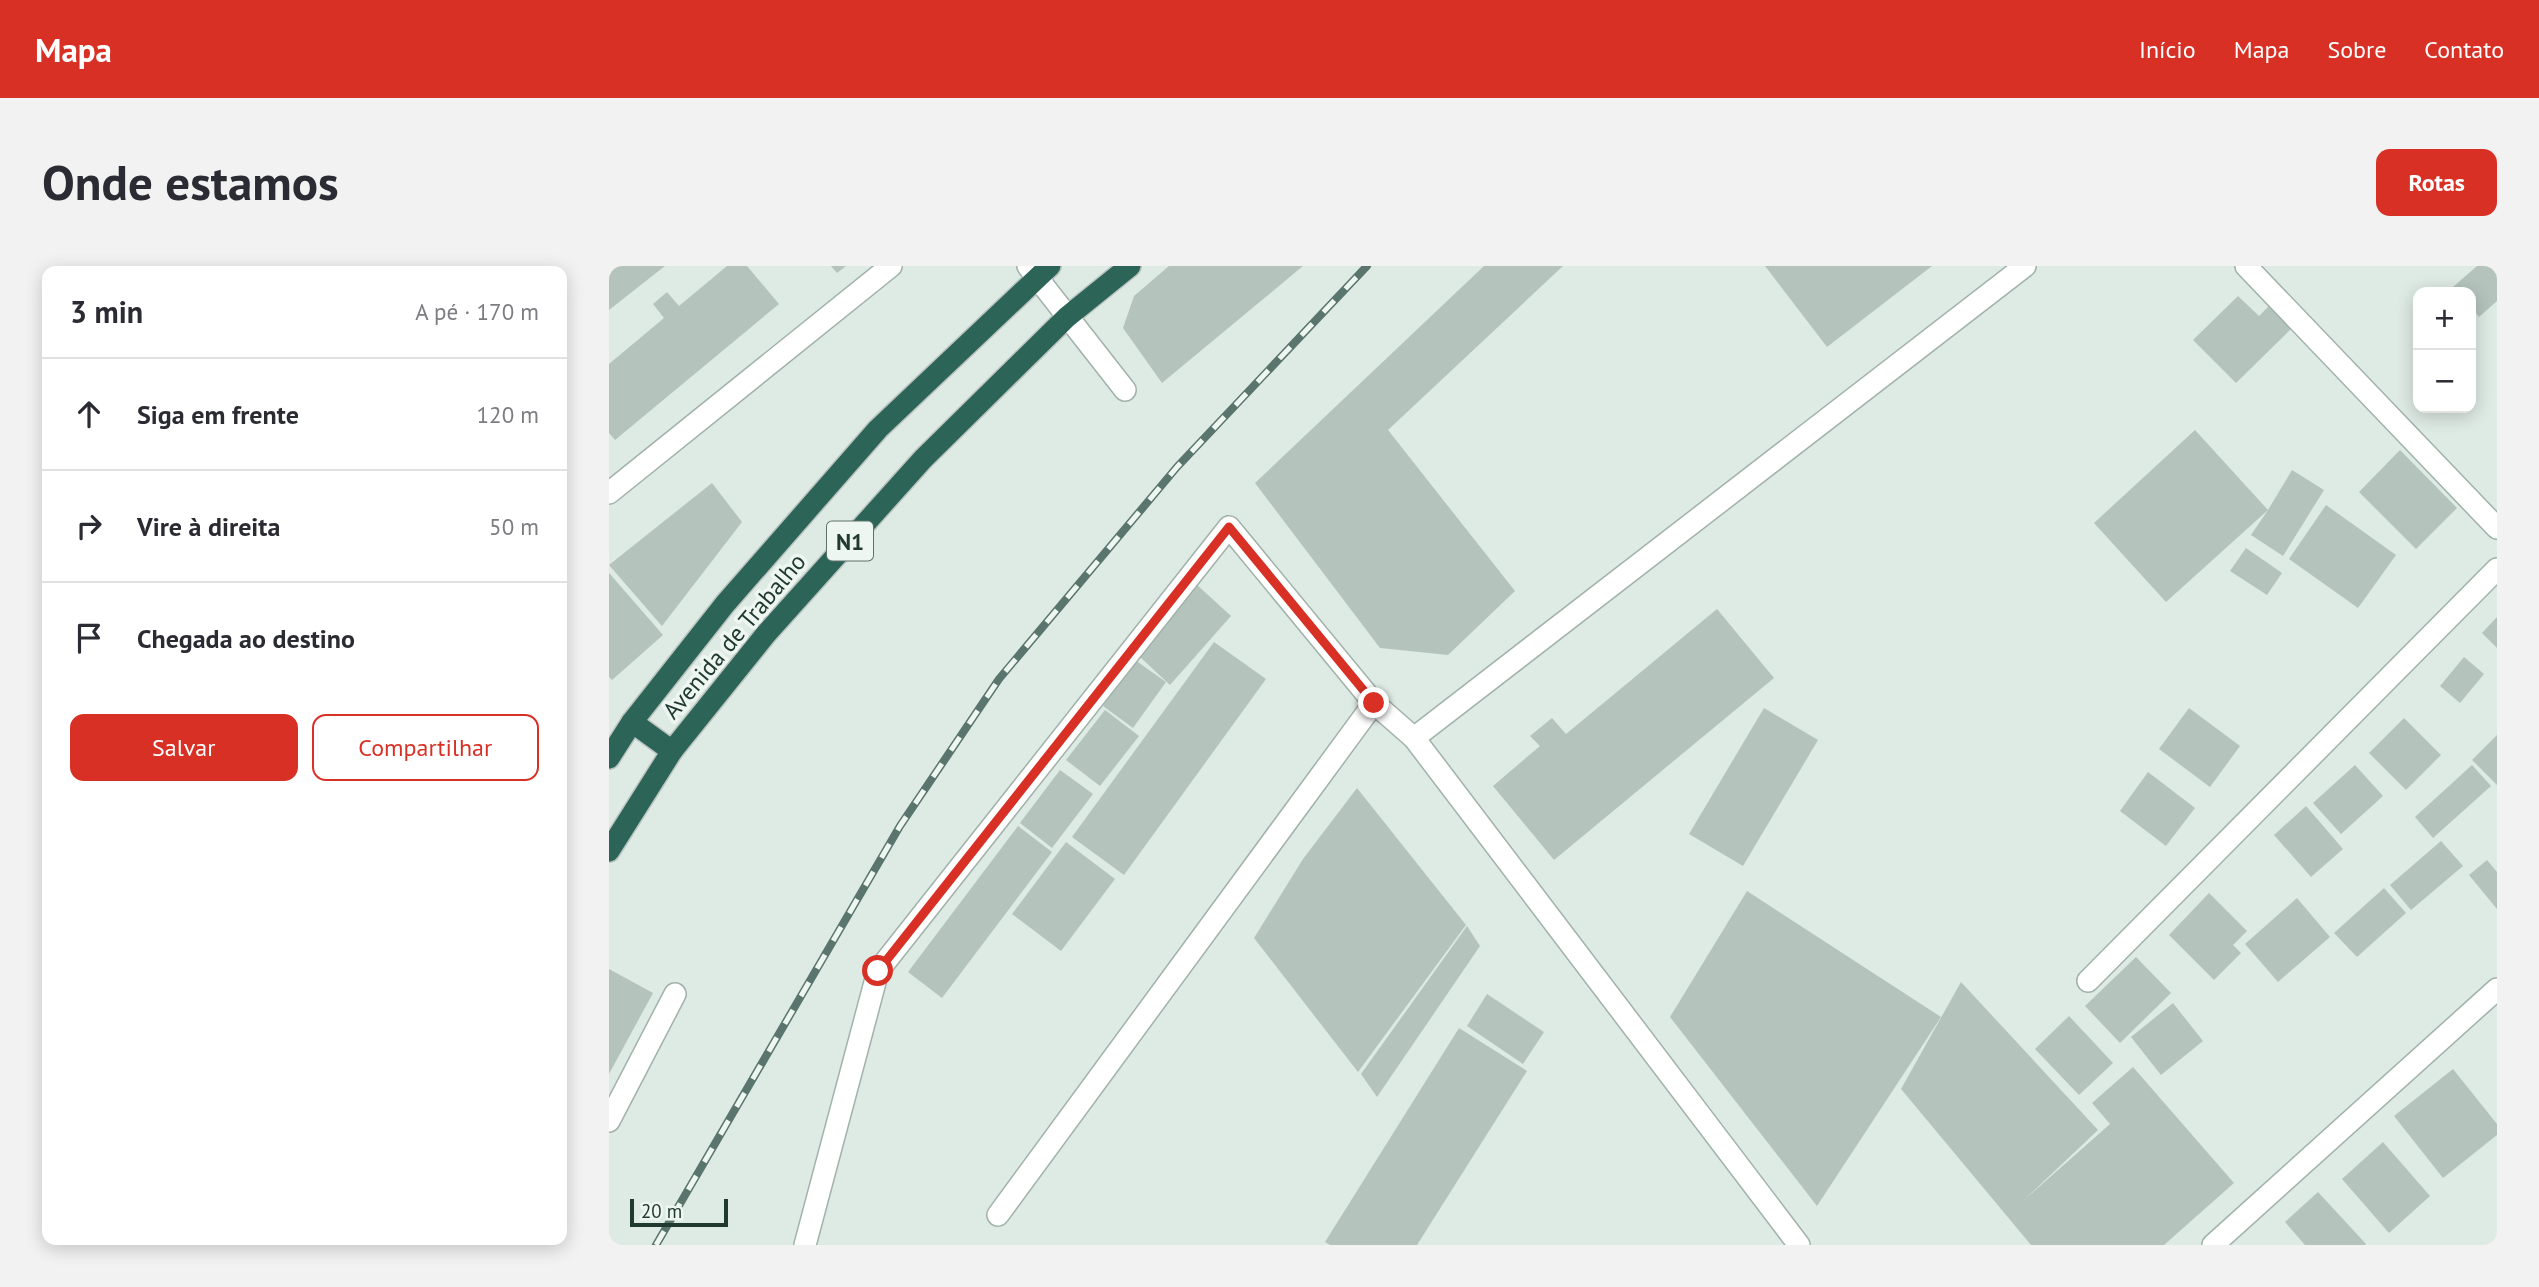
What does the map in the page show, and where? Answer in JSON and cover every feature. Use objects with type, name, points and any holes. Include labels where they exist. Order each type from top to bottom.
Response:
[{"type":"highway","name":"Avenida de Trabalho","points":[[609,851],[672,751],[767,634],[923,459],[1067,317],[1130,266]]},
{"type":"highway","name":"Avenida de Trabalho","points":[[609,758],[632,722],[726,604],[878,429],[1038,270]]},
{"type":"highway","points":[[632,722],[672,751]]},
{"type":"street","points":[[609,494],[891,266]]},
{"type":"street","points":[[1414,738],[2025,266]]},
{"type":"street","points":[[2246,266],[2497,527]]},
{"type":"street","points":[[1038,270],[1067,317],[1125,390]]},
{"type":"street","points":[[805,1245],[878,971],[1229,527],[1374,703],[1414,738],[1799,1245]]},
{"type":"street","points":[[2088,981],[2497,569]]},
{"type":"street","points":[[998,1215],[1374,703]]},
{"type":"street","points":[[2213,1245],[2497,989]]},
{"type":"street","points":[[609,1121],[675,994]]},
{"type":"building","points":[[609,266],[665,266],[609,310]]},
{"type":"building","points":[[727,266],[747,266],[779,304],[615,440],[609,433],[609,364],[664,318],[653,304],[667,292],[679,306]]},
{"type":"building","points":[[831,266],[846,266],[837,273]]},
{"type":"building","points":[[1169,266],[1303,266],[1162,383],[1123,328],[1134,296]]},
{"type":"building","points":[[1484,266],[1563,266],[1388,430],[1515,591],[1448,655],[1380,648],[1255,483]]},
{"type":"building","points":[[1765,266],[1932,266],[1827,347]]},
{"type":"building","points":[[2477,266],[2497,266],[2497,301],[2479,317],[2476,313],[2476,287],[2453,287]]},
{"type":"building","points":[[2238,296],[2259,316],[2273,302],[2295,325],[2236,383],[2193,340]]},
{"type":"building","points":[[2195,430],[2268,510],[2166,602],[2094,523]]},
{"type":"building","points":[[2400,450],[2457,508],[2416,549],[2359,492]]},
{"type":"building","points":[[2292,470],[2324,490],[2283,556],[2251,535]]},
{"type":"building","points":[[712,483],[742,522],[662,626],[609,565]]},
{"type":"building","points":[[2326,505],[2396,555],[2358,608],[2289,559]]},
{"type":"building","points":[[2246,548],[2282,573],[2267,595],[2230,571]]},
{"type":"building","points":[[609,573],[663,635],[612,680],[609,677]]},
{"type":"building","points":[[1196,584],[1231,616],[1170,685],[1138,655]]},
{"type":"building","points":[[1717,609],[1774,678],[1554,860],[1493,786],[1540,746],[1530,736],[1552,718],[1566,734]]},
{"type":"building","points":[[2497,617],[2497,648],[2482,633]]},
{"type":"building","points":[[1214,642],[1266,679],[1124,875],[1072,837]]},
{"type":"building","points":[[2464,657],[2484,674],[2460,703],[2440,686]]},
{"type":"building","points":[[1135,660],[1166,682],[1133,728],[1103,706]]},
{"type":"building","points":[[1764,708],[1818,740],[1743,866],[1689,834]]},
{"type":"building","points":[[2189,708],[2240,746],[2210,787],[2159,749]]},
{"type":"building","points":[[1105,710],[1139,736],[1100,786],[1066,760]]},
{"type":"building","points":[[2404,718],[2441,755],[2406,790],[2369,753]]},
{"type":"building","points":[[2497,735],[2497,785],[2472,760]]},
{"type":"building","points":[[2355,765],[2383,796],[2341,834],[2313,803]]},
{"type":"building","points":[[2472,765],[2491,786],[2433,838],[2415,817]]},
{"type":"building","points":[[1060,770],[1093,794],[1052,848],[1020,823]]},
{"type":"building","points":[[2148,772],[2195,808],[2166,846],[2120,811]]},
{"type":"building","points":[[1357,788],[1466,925],[1358,1072],[1254,938],[1303,859]]},
{"type":"building","points":[[2306,806],[2343,849],[2311,877],[2274,835]]},
{"type":"building","points":[[1018,826],[1052,852],[942,998],[908,972]]},
{"type":"building","points":[[2441,841],[2463,866],[2411,910],[2390,885]]},
{"type":"building","points":[[1066,842],[1115,879],[1061,951],[1012,914]]},
{"type":"building","points":[[2487,860],[2497,872],[2497,909],[2469,875]]},
{"type":"building","points":[[2384,888],[2406,913],[2357,957],[2334,933]]},
{"type":"building","points":[[1747,891],[1941,1017],[1817,1206],[1670,1017]]},
{"type":"building","points":[[2209,893],[2247,931],[2233,945],[2241,953],[2214,980],[2169,935]]},
{"type":"building","points":[[2297,898],[2330,937],[2278,982],[2245,944]]},
{"type":"building","points":[[1467,926],[1480,946],[1377,1097],[1361,1074]]},
{"type":"building","points":[[2136,957],[2171,993],[2120,1043],[2085,1006]]},
{"type":"building","points":[[609,969],[653,993],[609,1074]]},
{"type":"building","points":[[1961,982],[2098,1130],[2024,1200],[2110,1124],[2092,1103],[2133,1067],[2234,1183],[2164,1245],[2031,1245],[1901,1089]]},
{"type":"building","points":[[1487,994],[1544,1032],[1523,1064],[1467,1026]]},
{"type":"building","points":[[2173,1003],[2203,1041],[2161,1075],[2131,1037]]},
{"type":"building","points":[[2069,1016],[2113,1063],[2079,1095],[2035,1049]]},
{"type":"building","points":[[1459,1028],[1527,1071],[1417,1245],[1330,1245],[1325,1242]]},
{"type":"building","points":[[2453,1069],[2497,1124],[2497,1135],[2443,1178],[2394,1116]]},
{"type":"building","points":[[2383,1142],[2430,1196],[2389,1233],[2342,1179]]},
{"type":"building","points":[[2318,1192],[2365,1245],[2305,1245],[2285,1222]]},
{"type":"railway","points":[[656,1245],[900,826],[999,679],[1177,467],[1367,266]]},
{"type":"route","points":[[878,971],[1229,527],[1374,703]]}]
